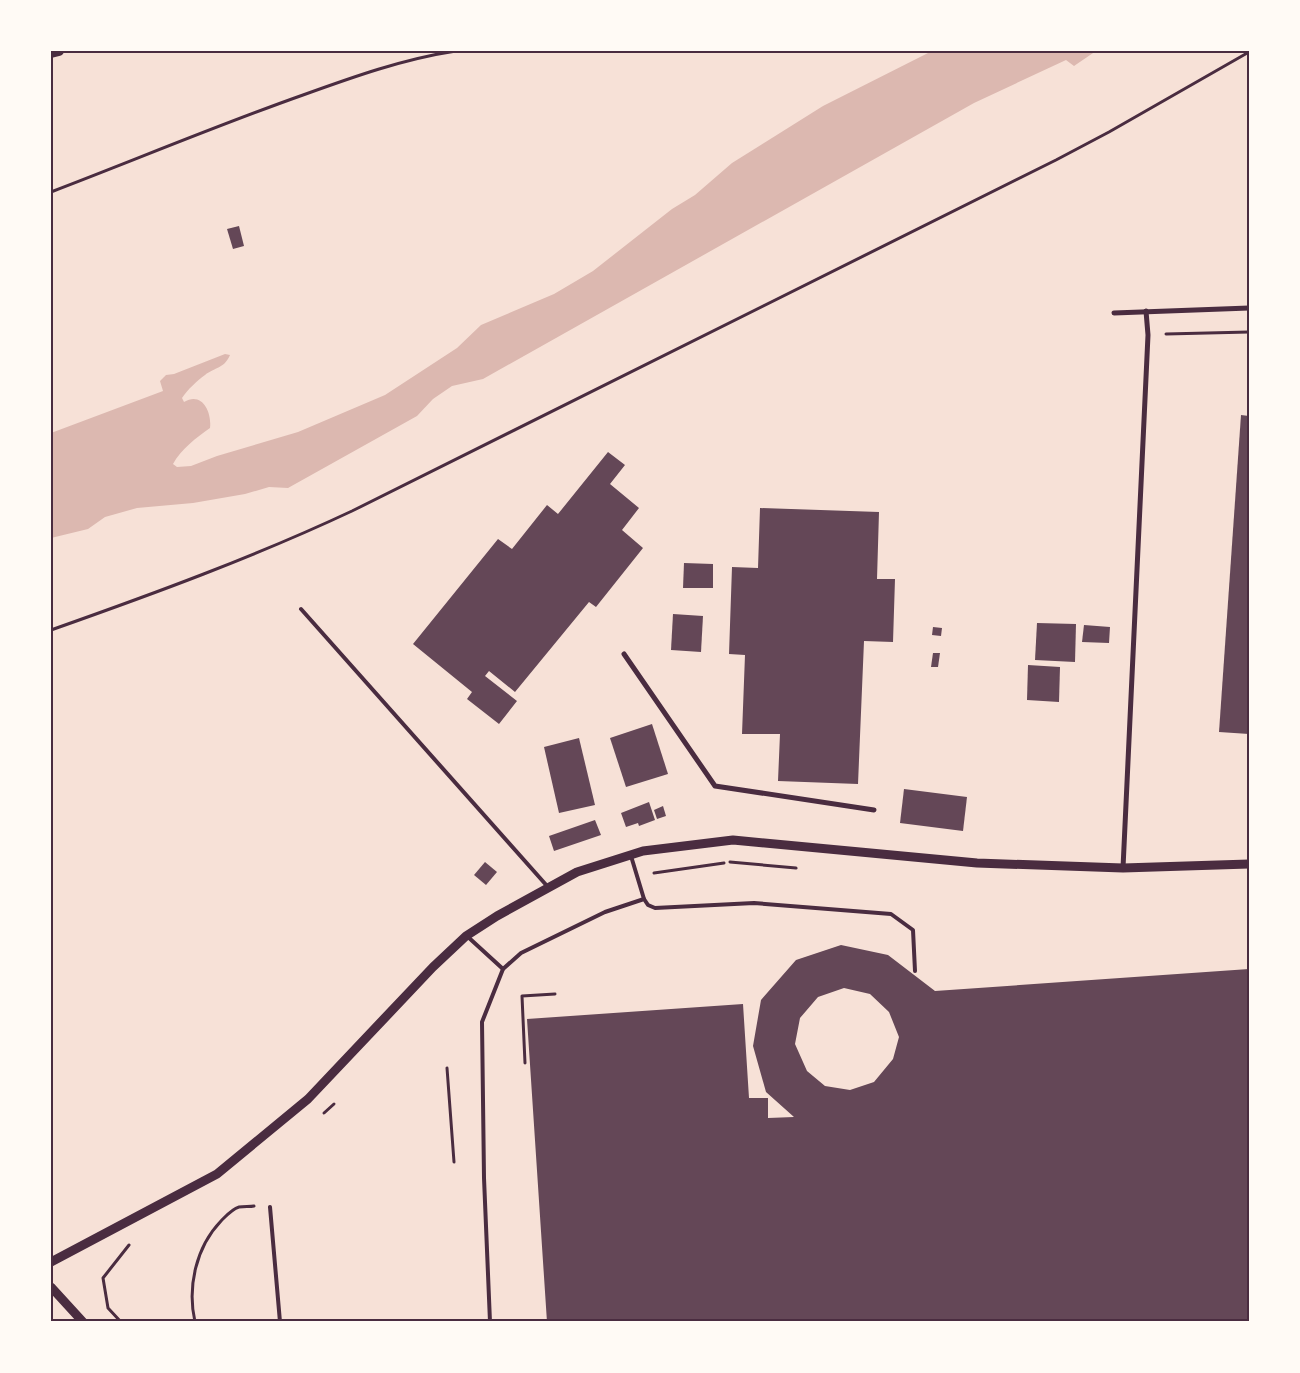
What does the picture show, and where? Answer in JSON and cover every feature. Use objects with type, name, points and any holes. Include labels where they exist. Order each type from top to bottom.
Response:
[{"type":"main road","points":[[51,53],[58,51]]},
{"type":"street","points":[[1114,313],[1249,308]]},
{"type":"street","points":[[1123,868],[1148,335],[1146,311]]},
{"type":"street","points":[[624,654],[715,786],[874,810]]},
{"type":"street","points":[[51,1262],[217,1174],[308,1099],[433,967],[466,936],[497,916],[577,872],[643,851],[733,840],[977,863],[1123,868],[1249,865]]},
{"type":"street","points":[[51,1288],[83,1322]]},
{"type":"lane","points":[[301,609],[548,887]]},
{"type":"lane","points":[[631,855],[644,900],[648,906],[655,908],[754,904],[891,914],[913,930],[914,971]]},
{"type":"lane","points":[[490,1322],[484,1178],[482,1022],[503,969],[521,953],[605,912],[644,900]]},
{"type":"lane","points":[[466,936],[503,969]]},
{"type":"lane","points":[[270,1207],[280,1322]]},
{"type":"path","points":[[51,192],[202,132],[361,74],[400,63],[456,51]]},
{"type":"path","points":[[51,630],[183,583],[281,544],[352,511],[1056,160],[1249,52]]},
{"type":"path","points":[[1148,335],[1249,332]]},
{"type":"path","points":[[637,875],[732,862],[799,868]]},
{"type":"path","points":[[526,1063],[522,996],[555,994]]},
{"type":"path","points":[[447,1068],[454,1162]]},
{"type":"path","points":[[319,1117],[340,1097]]},
{"type":"path","points":[[195,1322],[192,1302],[193,1280],[198,1261],[216,1227],[228,1214],[239,1207],[270,1207]]},
{"type":"path","points":[[120,1322],[108,1308],[104,1278],[127,1246],[135,1242]]},
{"type":"shaded area","points":[[932,51],[1096,51],[1074,66],[1066,60],[974,103],[483,379],[452,386],[433,399],[417,416],[288,488],[269,487],[245,494],[193,503],[137,508],[105,517],[88,529],[51,538],[51,433],[163,391],[160,381],[166,375],[174,374],[225,354],[230,355],[228,360],[199,380],[182,398],[184,402],[190,399],[201,401],[209,416],[210,428],[180,453],[173,464],[177,467],[191,466],[217,456],[298,432],[385,395],[457,348],[481,325],[554,294],[593,271],[672,209],[695,195],[732,163],[823,106]]},
{"type":"building","points":[[239,226],[244,246],[233,249],[227,229]]},
{"type":"building","points":[[1241,415],[1249,416],[1249,734],[1219,732]]},
{"type":"building","points":[[608,452],[625,465],[610,484],[639,508],[622,530],[643,548],[596,607],[589,602],[515,692],[489,671],[485,676],[517,701],[499,724],[467,699],[472,692],[413,644],[498,539],[512,549],[547,505],[558,514]]},
{"type":"building","points":[[760,508],[879,512],[877,579],[895,579],[893,642],[864,641],[858,784],[778,781],[780,734],[742,734],[745,655],[729,654],[732,567],[758,568]]},
{"type":"building","points":[[684,563],[713,564],[713,588],[683,588]]},
{"type":"building","points":[[673,614],[703,616],[701,652],[671,650]]},
{"type":"building","points":[[1037,623],[1076,624],[1075,662],[1035,660]]},
{"type":"building","points":[[1084,625],[1110,627],[1109,643],[1082,642]]},
{"type":"building","points":[[933,627],[942,628],[941,636],[932,635]]},
{"type":"building","points":[[933,653],[940,653],[938,667],[931,667]]},
{"type":"building","points":[[1028,665],[1060,667],[1059,702],[1027,700]]},
{"type":"building","points":[[652,724],[668,774],[626,787],[610,738]]},
{"type":"building","points":[[579,738],[595,805],[559,813],[544,747]]},
{"type":"building","points":[[904,789],[967,797],[963,831],[900,823]]},
{"type":"building","points":[[649,802],[655,820],[639,826],[638,823],[626,827],[621,813]]},
{"type":"building","points":[[663,806],[666,816],[657,819],[654,810]]},
{"type":"building","points":[[595,820],[601,835],[554,851],[549,836]]},
{"type":"building","points":[[485,862],[497,872],[486,885],[474,875]]},
{"type":"building","points":[[841,945],[888,955],[935,991],[1249,969],[1249,1322],[547,1322],[527,1019],[743,1004],[749,1098],[768,1098],[768,1118],[794,1117],[766,1092],[753,1046],[761,1000],[796,960]],"holes":[[[844,988],[870,994],[889,1012],[899,1037],[893,1059],[874,1082],[850,1090],[825,1086],[807,1071],[795,1044],[800,1018],[818,997]]]}]
